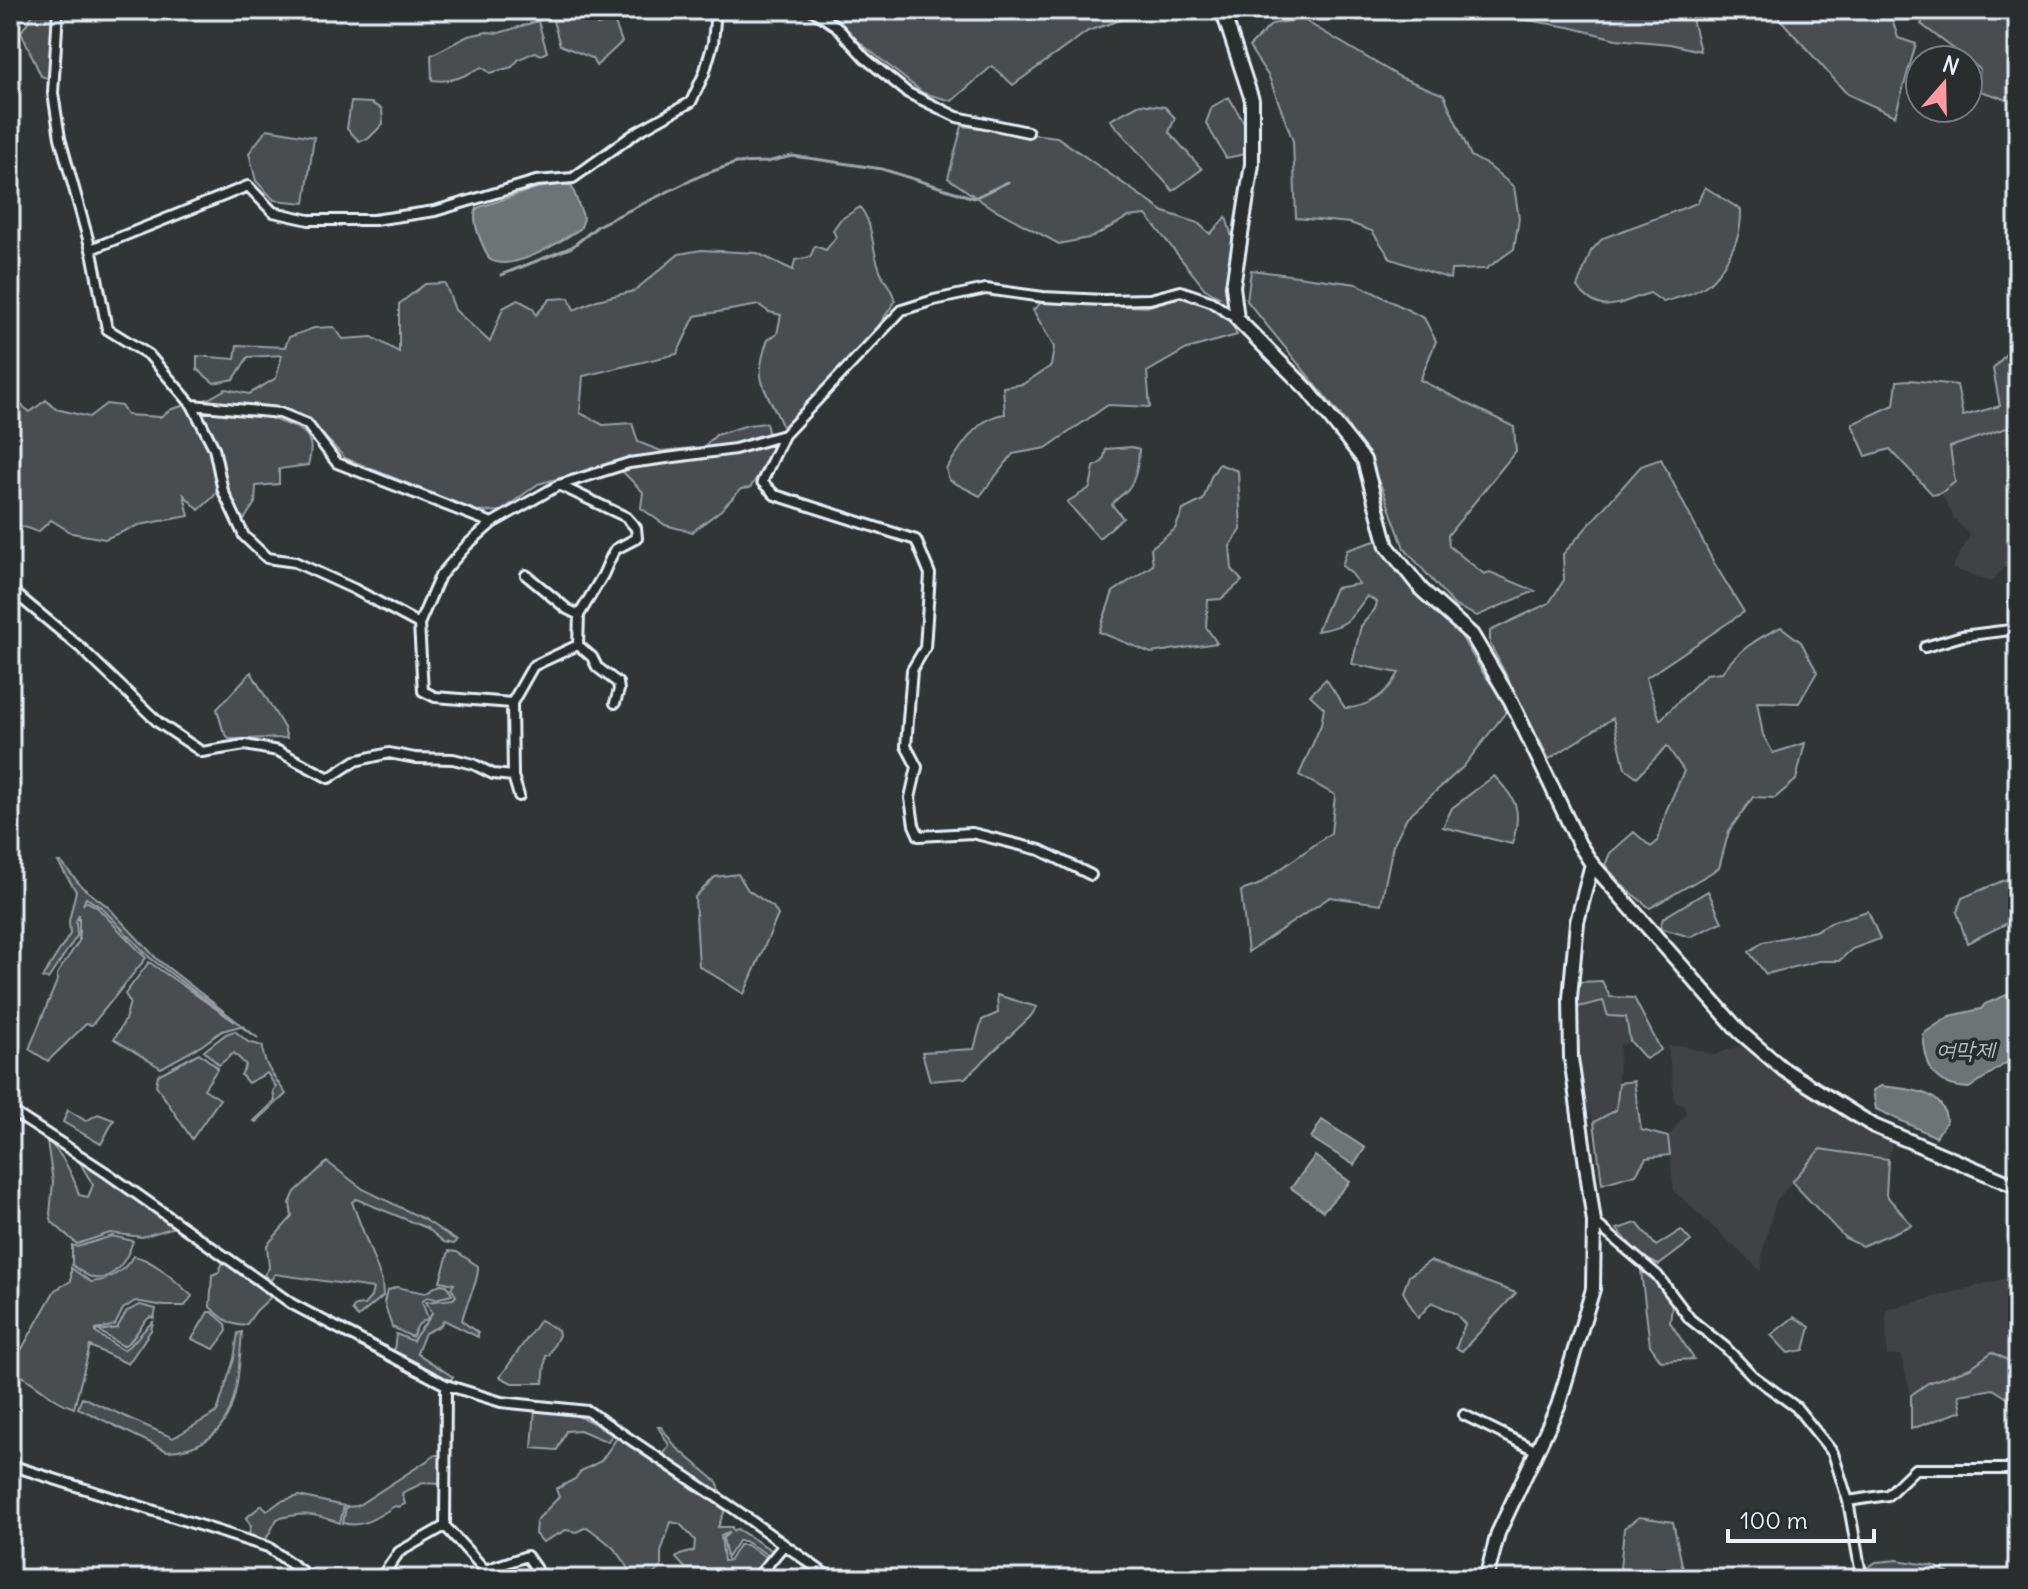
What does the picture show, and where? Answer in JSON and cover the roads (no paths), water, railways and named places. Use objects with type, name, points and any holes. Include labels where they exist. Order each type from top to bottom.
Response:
[{"type":"street","points":[[58,10],[53,93],[60,138],[91,249],[107,329],[149,355],[192,405],[214,448],[223,491],[244,536],[267,558],[295,562],[419,624]]},
{"type":"street","points":[[91,249],[248,186],[273,212],[309,220],[374,220],[435,211],[536,181],[573,178],[637,132],[691,102],[713,43],[716,10]]},
{"type":"street","points":[[812,10],[836,26],[865,58],[908,93],[957,117],[1028,132]]},
{"type":"street","points":[[1219,10],[1224,15],[1252,100],[1252,164],[1233,286],[1237,319]]},
{"type":"street","points":[[1091,875],[1040,850],[972,833],[919,836],[910,798],[917,767],[906,746],[912,670],[925,648],[930,574],[916,540],[775,495],[762,482],[784,435],[902,310],[934,300],[986,289],[1043,297],[1104,300],[1150,299],[1181,291],[1210,301],[1237,319],[1308,390],[1364,460],[1387,546],[1422,590],[1472,635],[1511,701],[1579,844],[1592,864],[1740,1032],[1783,1069],[1874,1126],[2018,1187]]},
{"type":"street","points":[[192,405],[280,413],[307,424],[337,463],[492,523]]},
{"type":"street","points":[[512,703],[435,697],[423,691],[419,624],[440,576],[467,545],[492,523],[559,485],[629,463],[735,449],[784,435]]},
{"type":"street","points":[[559,485],[626,517],[636,528],[637,538],[616,549],[579,615],[578,645]]},
{"type":"street","points":[[526,575],[567,609],[579,615]]},
{"type":"street","points":[[1925,647],[1962,636],[2016,629],[2015,588],[2018,580]]},
{"type":"street","points":[[10,589],[81,648],[159,723],[202,752],[245,745],[278,751],[329,778],[355,761],[389,753],[415,758],[453,759],[493,774],[513,776]]},
{"type":"street","points":[[578,645],[592,657],[597,667],[618,683],[615,703]]},
{"type":"street","points":[[519,796],[513,776],[512,703],[533,666],[578,645]]},
{"type":"street","points":[[1486,1579],[1498,1533],[1558,1406],[1593,1289],[1594,1222],[1571,1058],[1570,1013],[1577,922],[1592,864]]},
{"type":"street","points":[[10,1110],[107,1173],[292,1304],[446,1385],[501,1402],[588,1411],[832,1579]]},
{"type":"street","points":[[1594,1222],[1657,1275],[1690,1319],[1725,1347],[1753,1376],[1796,1407],[1833,1453],[1848,1501],[1862,1579]]},
{"type":"street","points":[[446,1385],[445,1526],[485,1570],[527,1556],[543,1579]]},
{"type":"street","points":[[1464,1415],[1537,1451]]},
{"type":"street","points":[[10,1465],[268,1547],[312,1579]]},
{"type":"street","points":[[1848,1501],[1888,1495],[1915,1469],[2018,1469]]},
{"type":"street","points":[[380,1579],[399,1552],[445,1526]]},
{"type":"street","points":[[756,1579],[784,1545]]},
{"type":"water","points":[[566,184],[572,187],[584,219],[580,229],[522,260],[498,263],[489,259],[476,227],[477,208],[537,188]]},
{"type":"water","name":"여막제","points":[[2018,986],[2018,1055],[1969,1088],[1939,1079],[1929,1065],[1923,1034],[1950,1016],[1981,1009]]},
{"type":"water","points":[[1881,1086],[1923,1093],[1939,1103],[1946,1122],[1936,1137],[1876,1109],[1873,1090]]},
{"type":"water","points":[[1322,1120],[1365,1148],[1354,1165],[1311,1138]]},
{"type":"water","points":[[1315,1156],[1350,1182],[1323,1211],[1291,1188]]},
{"type":"waterway","points":[[501,275],[572,247],[599,225],[702,175],[736,163],[767,162],[792,156],[815,159],[882,169],[974,198],[1008,182]]},
{"type":"waterway","points":[[10,1577],[43,1579]]}]
